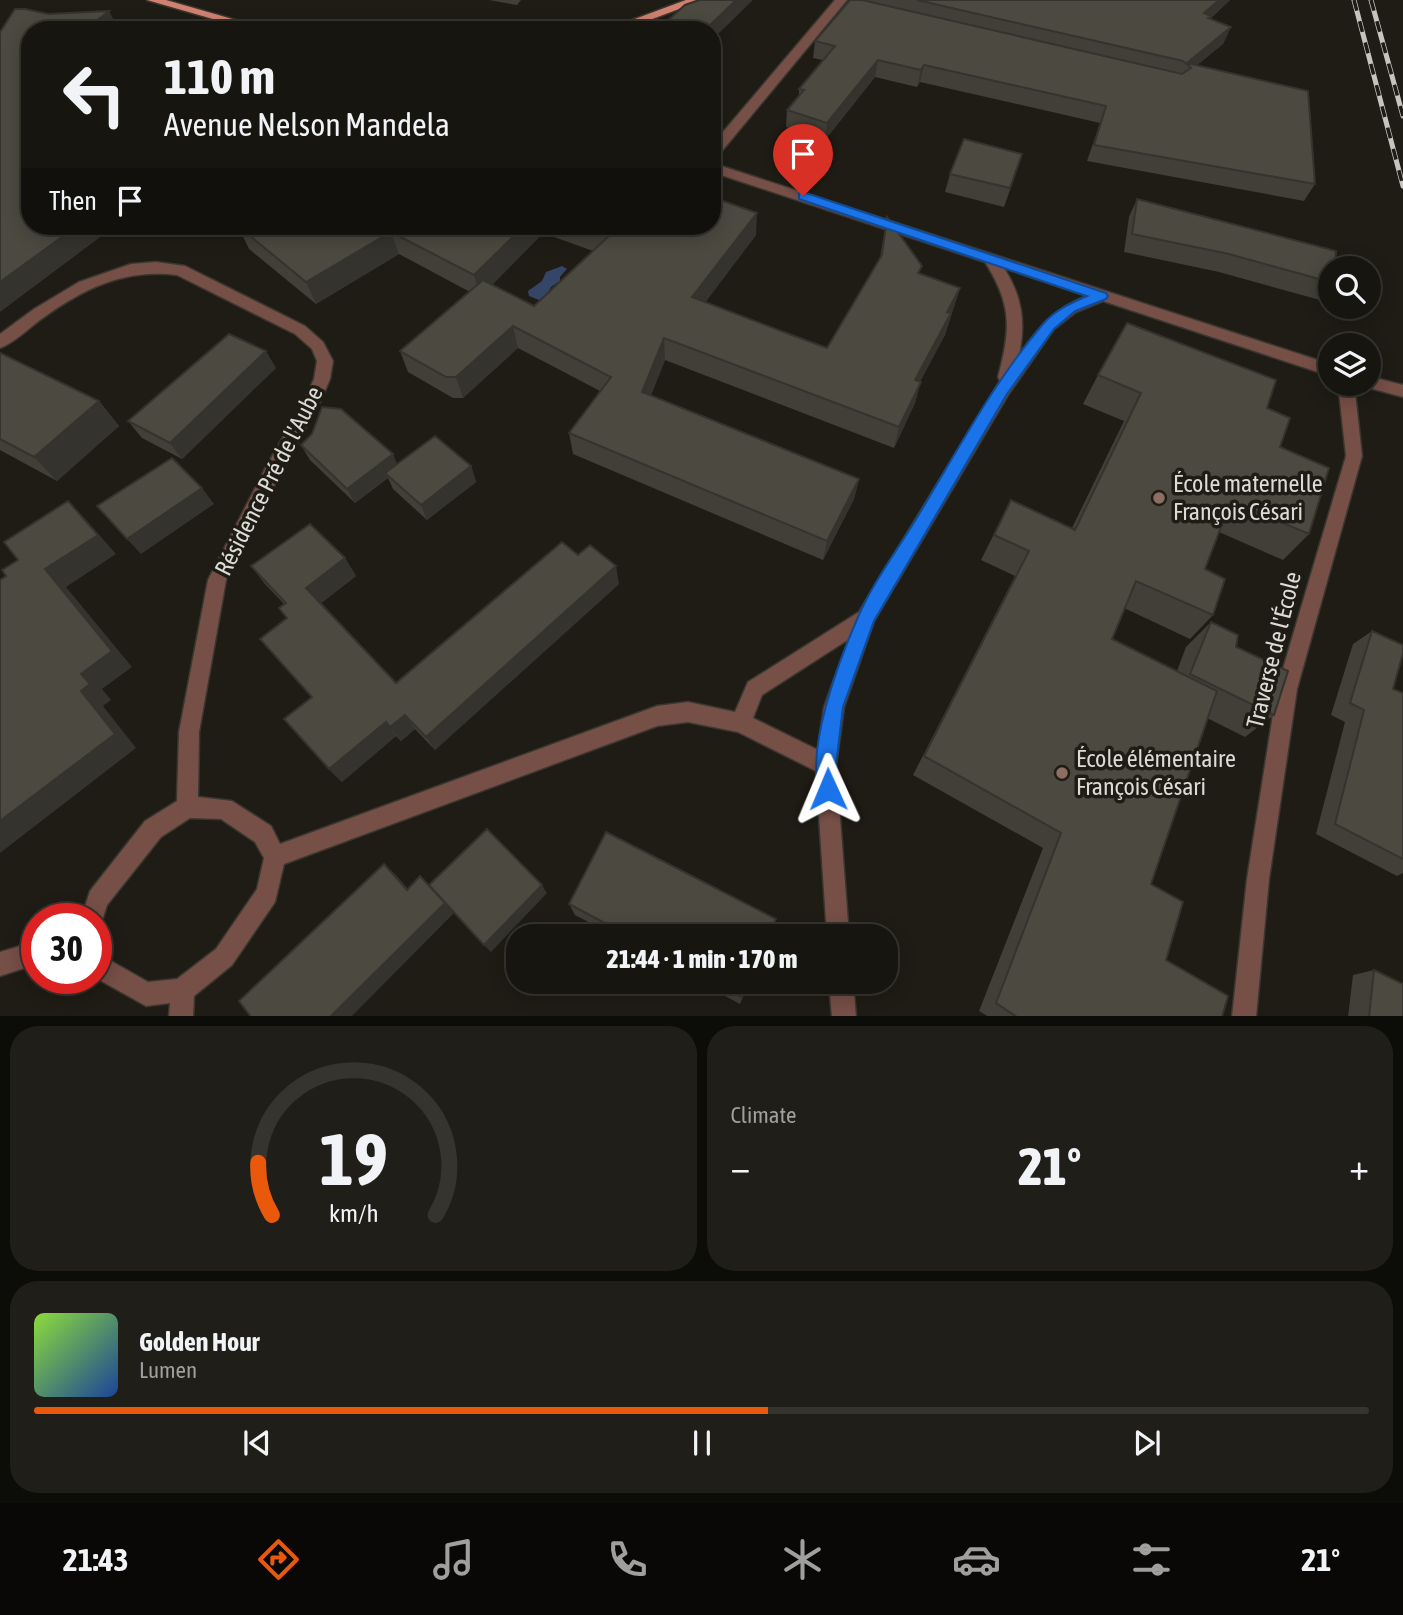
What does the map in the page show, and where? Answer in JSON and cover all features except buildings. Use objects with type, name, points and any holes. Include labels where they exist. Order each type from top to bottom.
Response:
[{"type":"main road","points":[[153,0],[231,21]]},
{"type":"main road","points":[[637,21],[697,0]]},
{"type":"street","points":[[721,144],[843,5]]},
{"type":"street","points":[[721,170],[1318,366]]},
{"type":"street","points":[[991,260],[1009,286],[1017,315],[1014,347],[1002,390]]},
{"type":"street","name":"Résidence Pré de l'Aube","points":[[0,342],[54,302],[110,275],[142,267],[164,266],[180,270],[300,330],[318,346],[325,360],[322,379],[313,400],[272,472],[217,580],[190,733],[187,807]]},
{"type":"street","points":[[837,924],[827,765],[834,707],[866,618],[1002,390],[1049,326],[1071,308],[1101,296]]},
{"type":"street","name":"Traverse de l'École","points":[[1244,1016],[1258,879],[1287,689],[1354,456],[1347,396]]},
{"type":"street","points":[[741,723],[755,690],[866,618]]},
{"type":"street","points":[[275,857],[657,716],[688,712],[741,723],[827,765]]},
{"type":"street","points":[[97,903],[153,829],[187,807],[224,809],[263,834],[275,857],[267,894],[224,957],[182,990],[146,994],[112,974]]},
{"type":"street","points":[[0,964],[21,957]]},
{"type":"street","points":[[181,1016],[182,990]]},
{"type":"street","points":[[842,994],[844,1016]]},
{"type":"water","points":[[562,266],[567,269],[547,295],[539,300],[529,296],[528,291],[542,281],[546,272]]},
{"type":"railway","points":[[1354,0],[1403,186]]},
{"type":"railway","points":[[1371,0],[1403,116]]},
{"type":"place","name":"École maternelle François Césari","points":[[1159,498]]},
{"type":"place","name":"École élémentaire François Césari","points":[[1062,773]]},
{"type":"route","points":[[803,196],[1101,296],[1071,308],[1049,326],[1002,390],[866,618],[834,707],[827,765],[828,789]]}]
